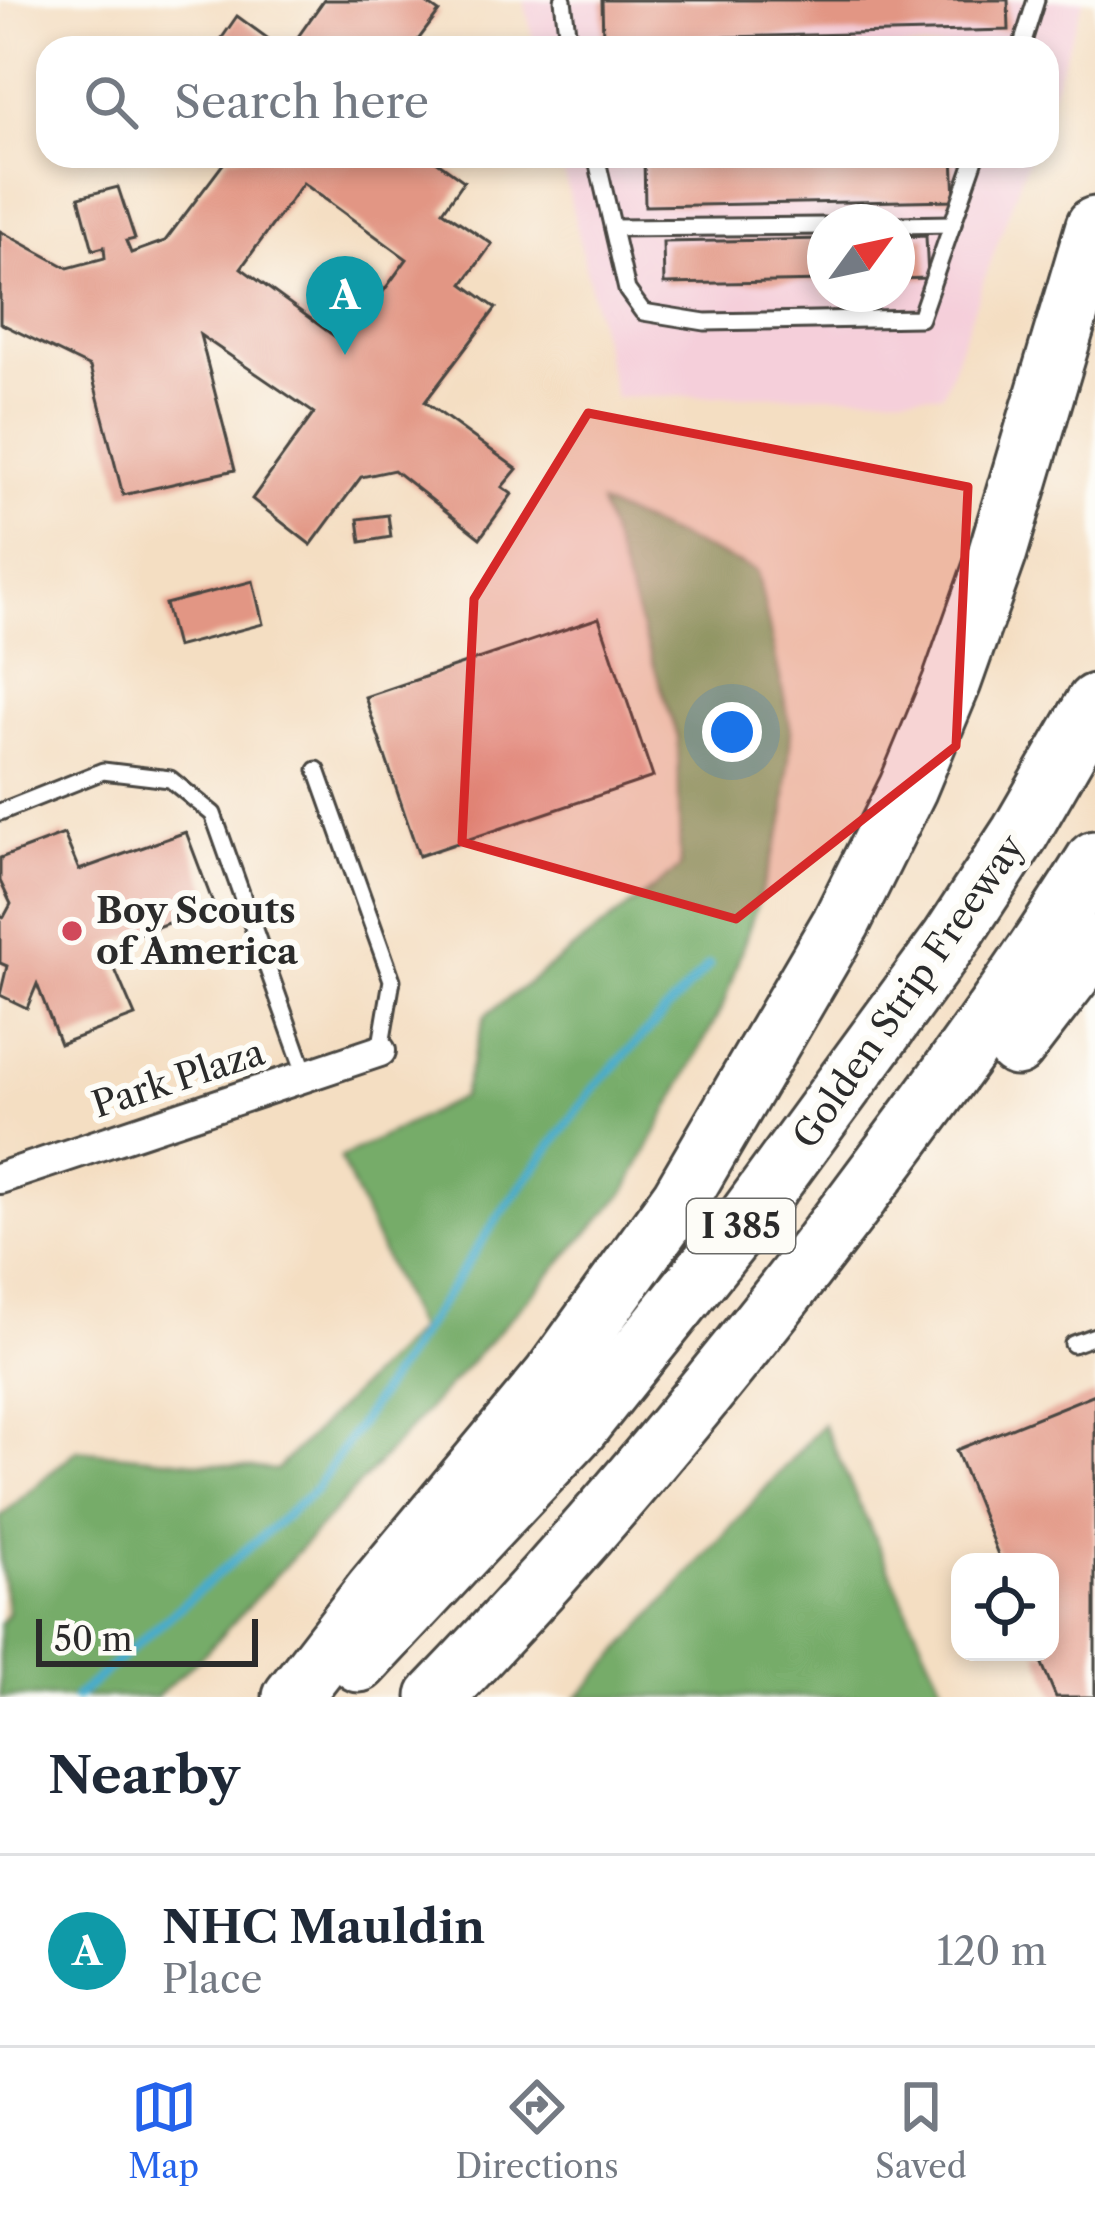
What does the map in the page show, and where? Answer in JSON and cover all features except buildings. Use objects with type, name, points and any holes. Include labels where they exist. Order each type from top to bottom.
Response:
[{"type":"highway","points":[[292,1697],[552,1377],[680,1199],[841,923],[908,788],[952,682],[998,555],[1095,226]]},
{"type":"highway","name":"Golden Strip Freeway","points":[[321,1697],[366,1656],[578,1430],[743,1223],[950,940],[1021,833],[1095,703]]},
{"type":"highway","name":"I 385","points":[[436,1697],[628,1488],[736,1358],[970,1048],[1095,860]]},
{"type":"highway","points":[[736,1358],[976,1098],[1095,944]]},
{"type":"street","name":"Park Plaza","points":[[0,1178],[380,1051]]},
{"type":"lane","points":[[563,0],[568,36]]},
{"type":"lane","points":[[1025,36],[1036,0]]},
{"type":"lane","points":[[599,168],[627,290],[643,312],[705,322],[920,318],[972,168]]},
{"type":"lane","points":[[915,224],[953,224]]},
{"type":"lane","points":[[613,228],[807,226]]},
{"type":"lane","points":[[316,770],[392,980],[380,1051]]},
{"type":"lane","points":[[0,812],[103,771],[170,779],[214,814],[306,1076]]},
{"type":"lane","points":[[1073,1344],[1095,1336]]},
{"type":"highlighted area","points":[[588,413],[968,487],[956,746],[736,919],[462,842],[474,599]]},
{"type":"shaded area","points":[[524,0],[1084,0],[1059,71],[1059,36],[532,36]]},
{"type":"shaded area","points":[[563,168],[1025,168],[943,394],[615,397]]},
{"type":"green space","points":[[600,504],[757,571],[791,730],[784,822],[724,1003],[626,1191],[209,1649],[156,1697],[0,1697],[0,1624],[8,1613],[0,1517],[77,1450],[276,1470],[417,1330],[340,1158],[462,1097],[485,1016],[680,868],[678,738]]},
{"type":"green space","points":[[823,1424],[947,1697],[577,1697],[586,1689]]},
{"type":"waterway","points":[[76,1697],[315,1490],[499,1216],[595,1087],[709,965]]},
{"type":"place","name":"NHC Mauldin","points":[[345,355]]},
{"type":"place","name":"Boy Scouts of America","points":[[72,931]]}]
